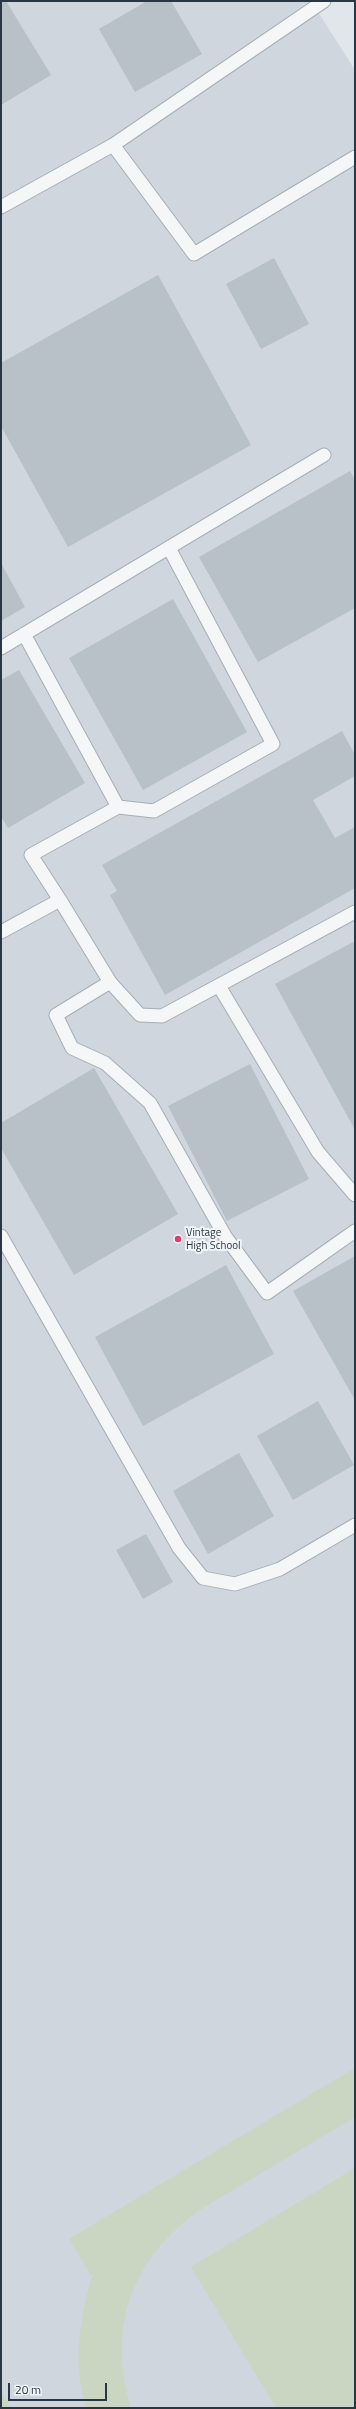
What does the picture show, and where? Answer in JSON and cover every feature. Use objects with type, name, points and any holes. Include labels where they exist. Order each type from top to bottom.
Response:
[{"type":"lane","points":[[1,207],[113,145],[324,1]]},
{"type":"lane","points":[[113,145],[194,254],[355,158]]},
{"type":"lane","points":[[1,648],[324,455]]},
{"type":"lane","points":[[169,548],[273,744],[154,811],[118,807],[31,855],[110,982],[140,1015],[162,1016],[355,912]]},
{"type":"lane","points":[[24,634],[118,807]]},
{"type":"lane","points":[[1,932],[60,900]]},
{"type":"lane","points":[[110,982],[56,1015],[72,1048],[105,1063],[150,1103],[225,1236],[267,1293],[355,1231]]},
{"type":"lane","points":[[219,986],[318,1152],[355,1195]]},
{"type":"lane","points":[[1,1236],[180,1548],[203,1578],[235,1584],[273,1571],[355,1525]]},
{"type":"shaded area","name":"Vintage High School","points":[[1,1],[311,1],[355,70],[355,2408],[1,2408]]},
{"type":"green space","points":[[355,2068],[355,2117],[201,2209],[177,2228],[157,2249],[142,2272],[131,2296],[124,2322],[122,2349],[124,2378],[131,2408],[86,2408],[80,2374],[79,2341],[84,2307],[93,2274],[91,2275],[69,2239]]},
{"type":"green space","points":[[355,2168],[355,2408],[276,2408],[191,2267]]},
{"type":"green space","points":[[1,2391],[11,2408],[1,2408]]},
{"type":"building","points":[[1,1],[6,1],[51,75],[1,105]]},
{"type":"building","points":[[147,1],[171,1],[202,54],[135,92],[99,29]]},
{"type":"building","points":[[274,258],[309,324],[261,349],[226,284]]},
{"type":"building","points":[[158,275],[251,445],[68,547],[1,426],[1,363]]},
{"type":"building","points":[[350,471],[355,480],[355,608],[258,662],[199,557]]},
{"type":"building","points":[[1,563],[25,607],[1,621]]},
{"type":"building","points":[[173,599],[247,732],[143,790],[69,658]]},
{"type":"building","points":[[19,670],[85,783],[8,828],[1,816],[1,680]]},
{"type":"building","points":[[342,731],[355,755],[355,776],[313,800],[335,838],[355,827],[355,888],[165,995],[110,895],[117,891],[102,865]]},
{"type":"building","points":[[355,941],[355,1130],[275,984]]},
{"type":"building","points":[[250,1064],[309,1179],[227,1221],[168,1106]]},
{"type":"building","points":[[94,1068],[178,1214],[74,1275],[1,1148],[1,1123]]},
{"type":"building","points":[[355,1256],[355,1400],[293,1291]]},
{"type":"building","points":[[226,1265],[274,1354],[143,1426],[95,1337]]},
{"type":"building","points":[[318,1401],[354,1465],[293,1500],[257,1436]]},
{"type":"building","points":[[239,1453],[274,1516],[208,1554],[173,1491]]},
{"type":"building","points":[[146,1534],[173,1582],[143,1599],[116,1550]]},
{"type":"place","name":"Vintage High School","points":[[178,1239]]}]
